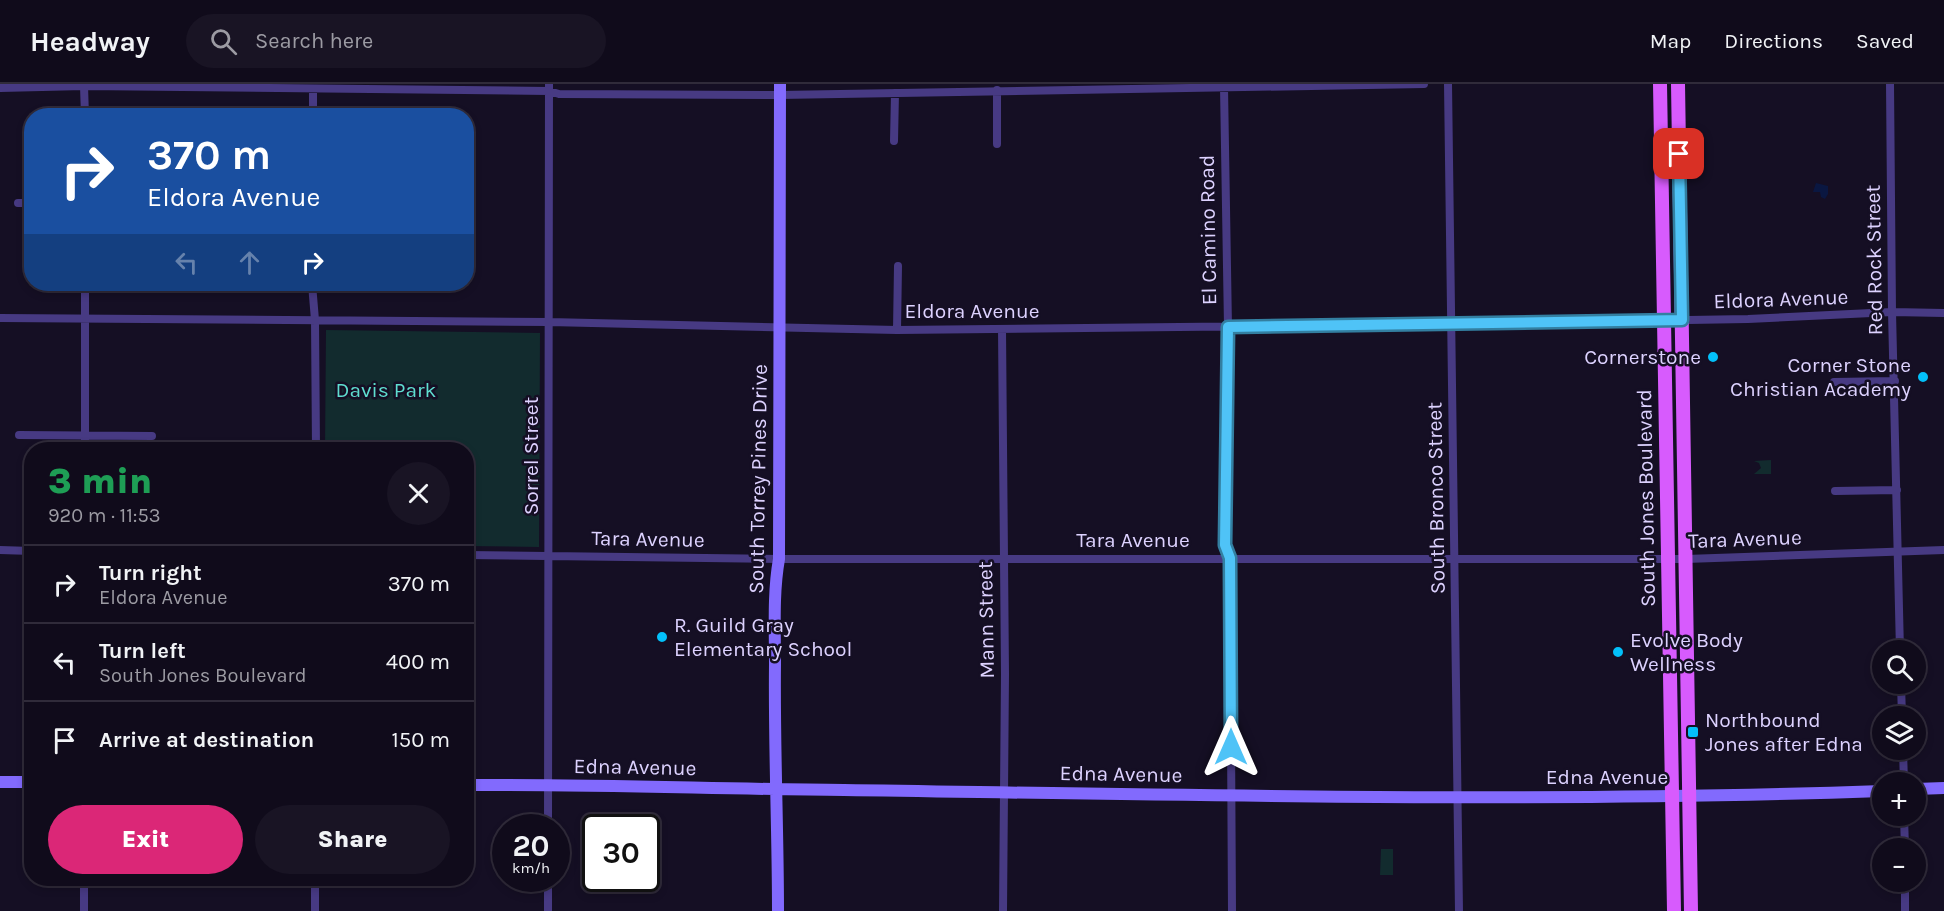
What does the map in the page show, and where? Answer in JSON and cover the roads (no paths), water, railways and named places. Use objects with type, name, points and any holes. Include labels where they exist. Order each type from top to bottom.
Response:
[{"type":"main road","points":[[1662,84],[1667,88],[1668,107],[1678,129]]},
{"type":"main road","name":"South Jones Boulevard","points":[[1662,84],[1674,911]]},
{"type":"main road","name":"South Jones Boulevard","points":[[1678,84],[1691,911]]},
{"type":"street","points":[[0,88],[84,86],[313,89],[549,88],[559,94],[780,89],[895,93],[1424,84]]},
{"type":"street","name":"South Bronco Street","points":[[1448,84],[1459,911]]},
{"type":"street","name":"Red Rock Street","points":[[1890,84],[1892,312],[1900,640]]},
{"type":"street","points":[[84,86],[85,108]]},
{"type":"street","name":"El Camino Road","points":[[1224,87],[1228,327],[1225,545],[1230,558],[1232,911]]},
{"type":"street","name":"Sorrel Street","points":[[548,814],[549,88]]},
{"type":"street","points":[[313,89],[313,108]]},
{"type":"street","name":"South Torrey Pines Drive","points":[[778,911],[774,696],[775,581],[778,559],[780,89]]},
{"type":"street","points":[[997,90],[997,144]]},
{"type":"street","points":[[894,141],[895,93]]},
{"type":"street","points":[[18,203],[24,203]]},
{"type":"street","points":[[897,266],[897,330]]},
{"type":"street","points":[[85,291],[85,442]]},
{"type":"street","points":[[313,291],[316,442]]},
{"type":"street","name":"Eldora Avenue","points":[[0,318],[549,322],[897,330],[1452,324],[1682,320],[1892,312],[1944,313]]},
{"type":"street","name":"Mann Street","points":[[1002,329],[1004,911]]},
{"type":"street","points":[[1834,382],[1895,381]]},
{"type":"street","points":[[19,435],[152,436]]},
{"type":"street","points":[[1835,490],[1897,489]]},
{"type":"street","points":[[0,550],[24,551]]},
{"type":"street","name":"Tara Avenue","points":[[474,555],[778,559],[1686,559],[1944,550]]},
{"type":"street","points":[[0,782],[24,782]]},
{"type":"street","name":"Edna Avenue","points":[[474,785],[548,784],[1004,793],[1672,797],[1872,790]]},
{"type":"street","points":[[1926,789],[1944,788]]},
{"type":"street","points":[[84,886],[84,911]]},
{"type":"street","points":[[315,886],[315,911]]},
{"type":"street","points":[[548,892],[548,911]]},
{"type":"street","points":[[1905,892],[1905,911]]},
{"type":"water","points":[[1816,183],[1828,186],[1825,199],[1821,197],[1820,192],[1813,192]]},
{"type":"place","name":"Cornerstone","points":[[1713,357]]},
{"type":"place","name":"Corner Stone Christian Academy","points":[[1923,377]]},
{"type":"place","name":"R. Guild Gray Elementary School","points":[[662,637]]},
{"type":"place","name":"Evolve Body Wellness","points":[[1618,652]]},
{"type":"place","name":"Northbound Jones after Edna","points":[[1693,732]]},
{"type":"park label","name":"Davis Park","points":[[386,390]]}]
